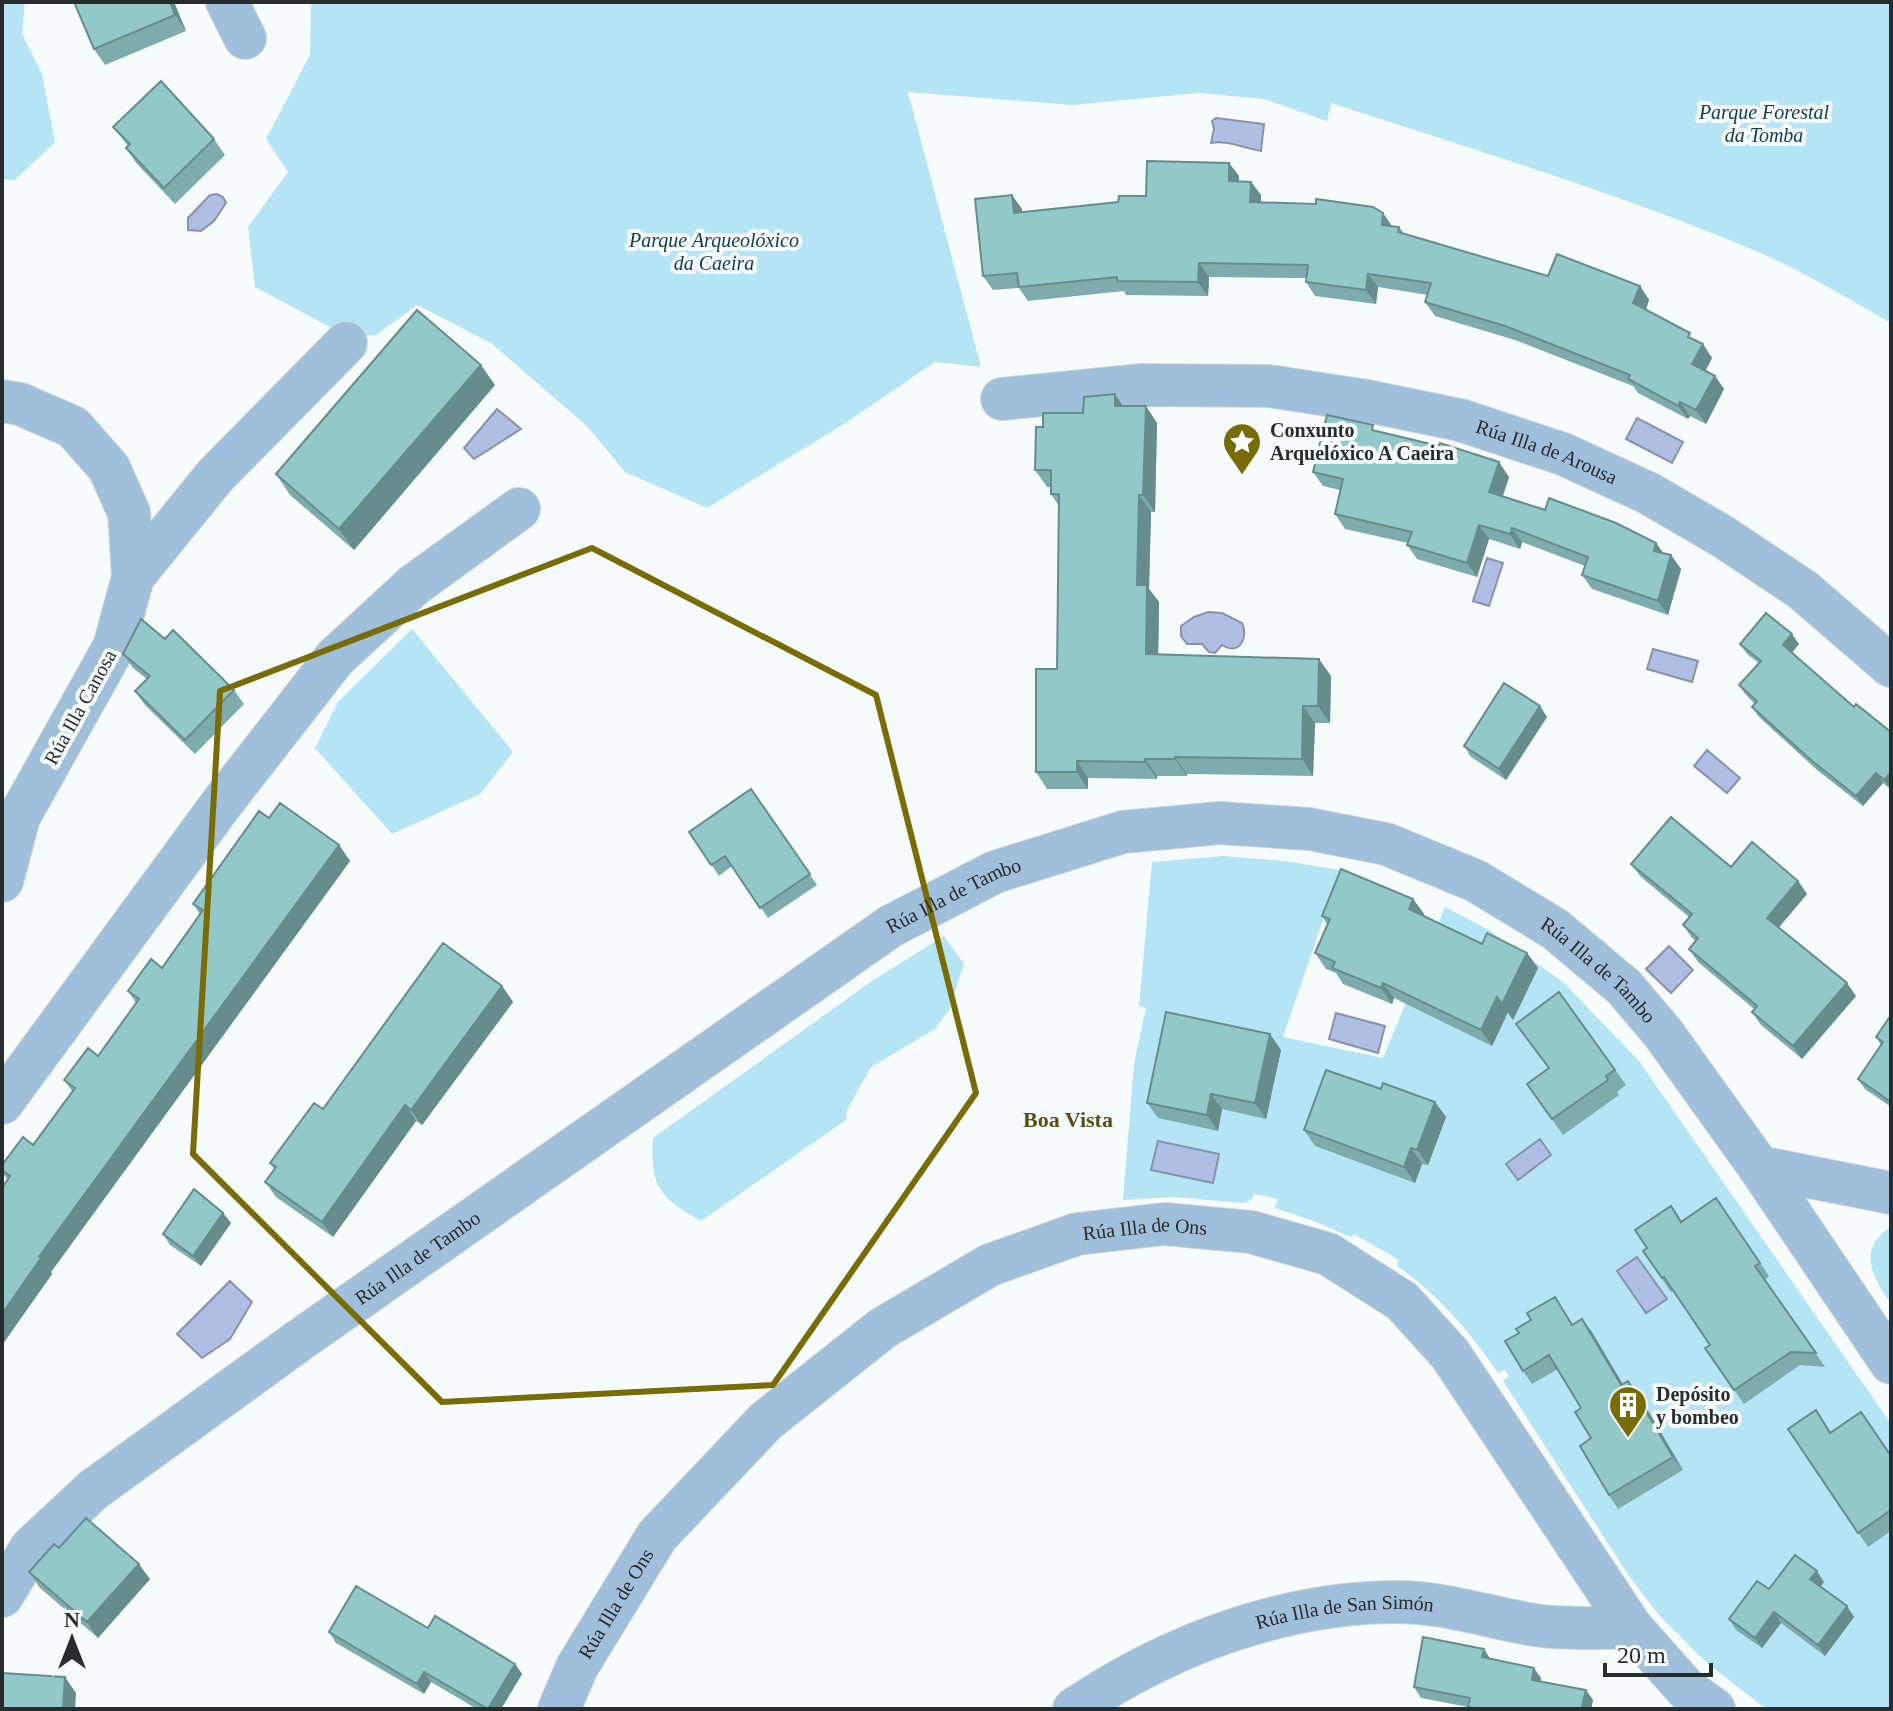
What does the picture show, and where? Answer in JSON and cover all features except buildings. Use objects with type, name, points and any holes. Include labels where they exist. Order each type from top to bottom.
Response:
[{"type":"street","points":[[133,577],[215,476],[346,343]]},
{"type":"street","name":"Rúa Illa de Arousa","points":[[1002,399],[1142,385],[1269,386],[1367,401],[1460,420],[1563,454],[1648,493],[1722,536],[1803,590],[1891,666]]},
{"type":"street","name":"Rúa Illa Canosa","points":[[2,401],[20,404],[73,427],[109,468],[129,513],[133,577],[114,647],[19,817],[2,881]]},
{"type":"street","points":[[2,1103],[222,803],[335,658],[414,585],[519,509]]},
{"type":"street","name":"Rúa Illa de Tambo","points":[[2,1596],[31,1548],[93,1490],[297,1342],[891,926],[995,872],[1123,832],[1220,823],[1309,829],[1386,844],[1476,881],[1555,929],[1624,987],[1663,1033],[1759,1167],[1891,1363]]},
{"type":"street","points":[[1759,1167],[1891,1193]]},
{"type":"street","name":"Rúa Illa de Ons","points":[[559,1709],[577,1667],[657,1536],[766,1421],[883,1328],[990,1265],[1077,1234],[1164,1224],[1251,1232],[1328,1254],[1402,1301],[1450,1354],[1632,1628],[1687,1690],[1714,1709]]},
{"type":"street","name":"Rúa Illa de San Simón","points":[[1074,1709],[1173,1653],[1256,1622],[1323,1608],[1400,1602],[1473,1612],[1538,1626],[1632,1628]]},
{"type":"highlighted area","points":[[592,548],[876,695],[976,1093],[773,1385],[442,1402],[193,1154],[220,691]]},
{"type":"green space","points":[[2,2],[25,2],[22,34],[42,74],[55,142],[15,180],[2,179]]},
{"type":"green space","name":"Parque Arqueolóxico da Caeira","points":[[311,2],[1891,2],[1891,323],[1787,265],[1700,228],[1543,172],[1331,103],[1327,121],[1264,99],[1199,93],[1072,105],[908,92],[981,367],[935,362],[847,422],[707,508],[625,472],[588,427],[491,343],[417,305],[376,335],[347,336],[255,287],[248,227],[288,172],[266,139],[310,55]]},
{"type":"green space","points":[[412,629],[513,752],[480,794],[392,834],[315,748],[338,702]]},
{"type":"green space","points":[[1223,856],[1285,861],[1340,870],[1283,1037],[1383,1058],[1445,907],[1489,930],[1563,982],[1639,1061],[1891,1424],[1891,1709],[1766,1709],[1706,1662],[1659,1615],[1629,1576],[1503,1381],[1509,1376],[1505,1370],[1498,1373],[1453,1315],[1427,1289],[1397,1266],[1399,1260],[1354,1234],[1351,1237],[1275,1208],[1278,1199],[1254,1194],[1245,1203],[1173,1197],[1123,1200],[1134,1063],[1146,1008],[1139,1006],[1152,862]]},
{"type":"green space","points":[[944,936],[964,964],[949,1010],[935,1029],[871,1067],[847,1110],[846,1120],[701,1221],[667,1197],[660,1189],[653,1168],[653,1138],[872,981]]},
{"type":"green space","points":[[1891,1227],[1891,1304],[1874,1274],[1871,1254],[1880,1236]]},
{"type":"shaded area","points":[[1216,118],[1264,124],[1261,151],[1230,143],[1211,143],[1212,121]]},
{"type":"shaded area","points":[[217,194],[226,203],[214,221],[201,231],[188,230],[188,218],[210,195]]},
{"type":"shaded area","points":[[497,409],[521,429],[474,459],[464,448]]},
{"type":"shaded area","points":[[1637,418],[1683,442],[1672,463],[1626,439]]},
{"type":"shaded area","points":[[1487,558],[1503,563],[1489,606],[1473,601]]},
{"type":"shaded area","points":[[1208,612],[1222,613],[1242,623],[1244,634],[1238,647],[1222,645],[1215,653],[1209,652],[1202,644],[1187,644],[1181,636],[1181,626]]},
{"type":"shaded area","points":[[1653,649],[1698,661],[1692,682],[1647,669]]},
{"type":"shaded area","points":[[1707,750],[1740,778],[1727,793],[1694,766]]},
{"type":"shaded area","points":[[1669,946],[1693,970],[1671,993],[1646,969]]},
{"type":"shaded area","points":[[1336,1013],[1385,1026],[1378,1053],[1329,1039]]},
{"type":"shaded area","points":[[1540,1139],[1551,1155],[1518,1180],[1506,1164]]},
{"type":"shaded area","points":[[1158,1141],[1219,1154],[1213,1183],[1151,1170]]},
{"type":"shaded area","points":[[1637,1257],[1667,1299],[1646,1313],[1617,1271]]},
{"type":"shaded area","points":[[230,1281],[252,1302],[230,1339],[202,1358],[177,1334]]},
{"type":"place","name":"Conxunto Arquelóxico A Caeira","points":[[1242,476]]},
{"type":"place","name":"Depósito y bombeo","points":[[1628,1439]]},
{"type":"district","name":"Boa Vista","points":[[1068,1119]]},
{"type":"park label","name":"Parque Forestal da Tomba","points":[[1764,124]]}]
